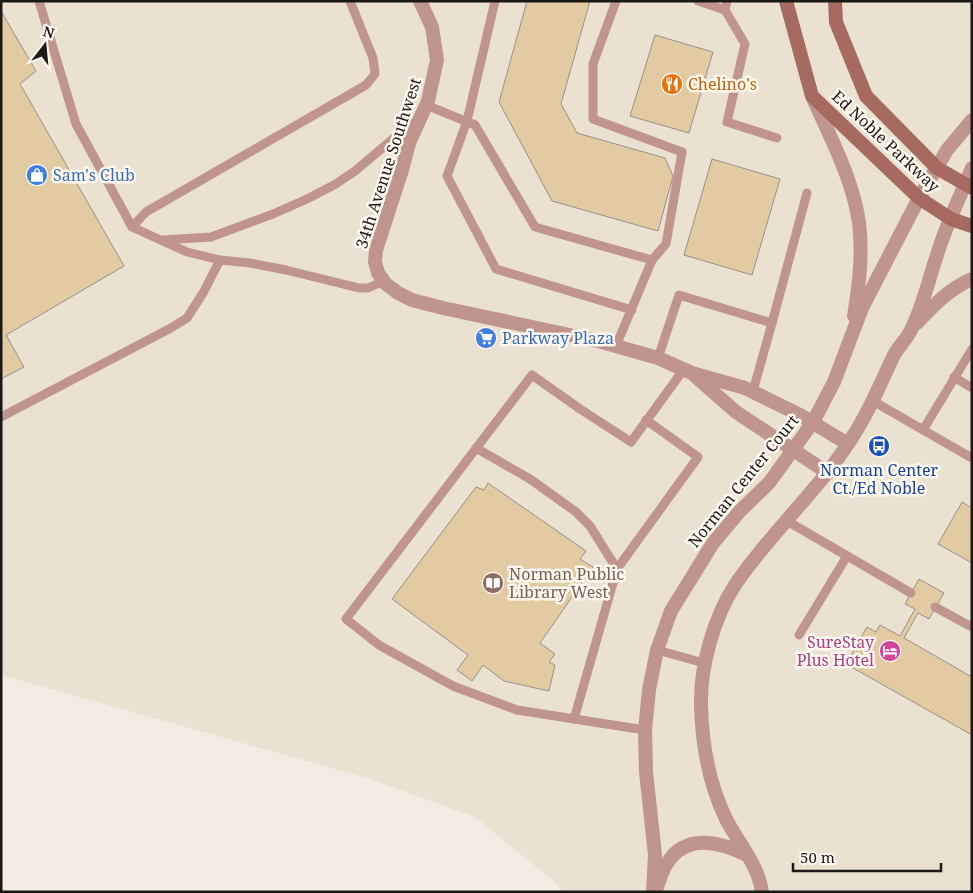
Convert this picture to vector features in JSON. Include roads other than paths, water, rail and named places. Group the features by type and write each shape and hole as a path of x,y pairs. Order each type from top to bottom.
{"main road":[{"name":"Ed Noble Parkway","path":"786,1 812,96 919,198 951,219 972,226"},
{"name":"Ed Noble Parkway","path":"835,1 836,22 866,96 937,168 968,187"}],"street":[{"name":"34th Avenue Southwest","path":"384,281 378,274 375,262 376,250 409,143 426,105 437,60 432,27 420,1"},
{"path":"812,96 841,162 855,202 859,222 858,291 848,345"},
{"name":"Norman Center Court","path":"654,892 655,855 646,772 645,730 649,690 657,650 671,611 713,543 740,511 768,483 813,422 834,382 862,308 919,198 947,150 972,120"},
{"path":"912,329 937,254 951,219 968,187 972,168"},
{"path":"762,892 755,866 726,820 712,782 703,744 700,703 704,663 717,622 734,587 757,555 828,473 848,444 873,401 895,354 912,329 932,306 963,283 972,279"},
{"path":"384,281 398,294 412,300 616,346 658,358 688,371 745,388 813,422 848,444"},
{"path":"688,371 736,412 828,473"},
{"path":"654,892 667,864 678,851 690,844 700,842 716,843 748,856"}],"lane":[{"path":"39,1 76,124 132,227 188,252 220,260 250,262 358,288 368,288 384,281"},
{"path":"132,227 146,212 366,85 375,74 373,58 350,1"},
{"path":"495,1 467,122 447,176 496,269 632,310"},
{"path":"616,1 592,64 593,119 682,152 666,244 652,260 616,346"},
{"path":"698,1 726,6 745,44 728,122 777,138"},
{"path":"426,105 475,125 535,226 652,260"},
{"path":"159,240 211,237 308,199 356,171 400,133 419,120"},
{"path":"753,391 807,193"},
{"path":"1,417 187,318 203,293 220,260"},
{"path":"658,358 679,295 772,324"},
{"path":"923,430 972,349"},
{"path":"645,730 517,710 453,686 379,645 346,619 532,375 631,442 646,420 688,371"},
{"path":"954,378 972,388"},
{"path":"873,401 972,458"},
{"path":"574,719 617,569 698,457 646,420"},
{"path":"476,448 530,478 576,512 590,526 617,569"},
{"path":"787,521 911,593"},
{"path":"799,635 847,556"},
{"path":"935,607 972,627"},
{"path":"657,650 704,663"}],"place":[{"name":"Chelino's","path":"672,84"},
{"name":"Sam's Club","path":"37,175"},
{"name":"Parkway Plaza","path":"486,338"},
{"name":"Norman Center Ct./Ed Noble","path":"879,446"},
{"name":"Norman Public Library West","path":"493,583"},
{"name":"SureStay Plus Hotel","path":"890,651"}]}
